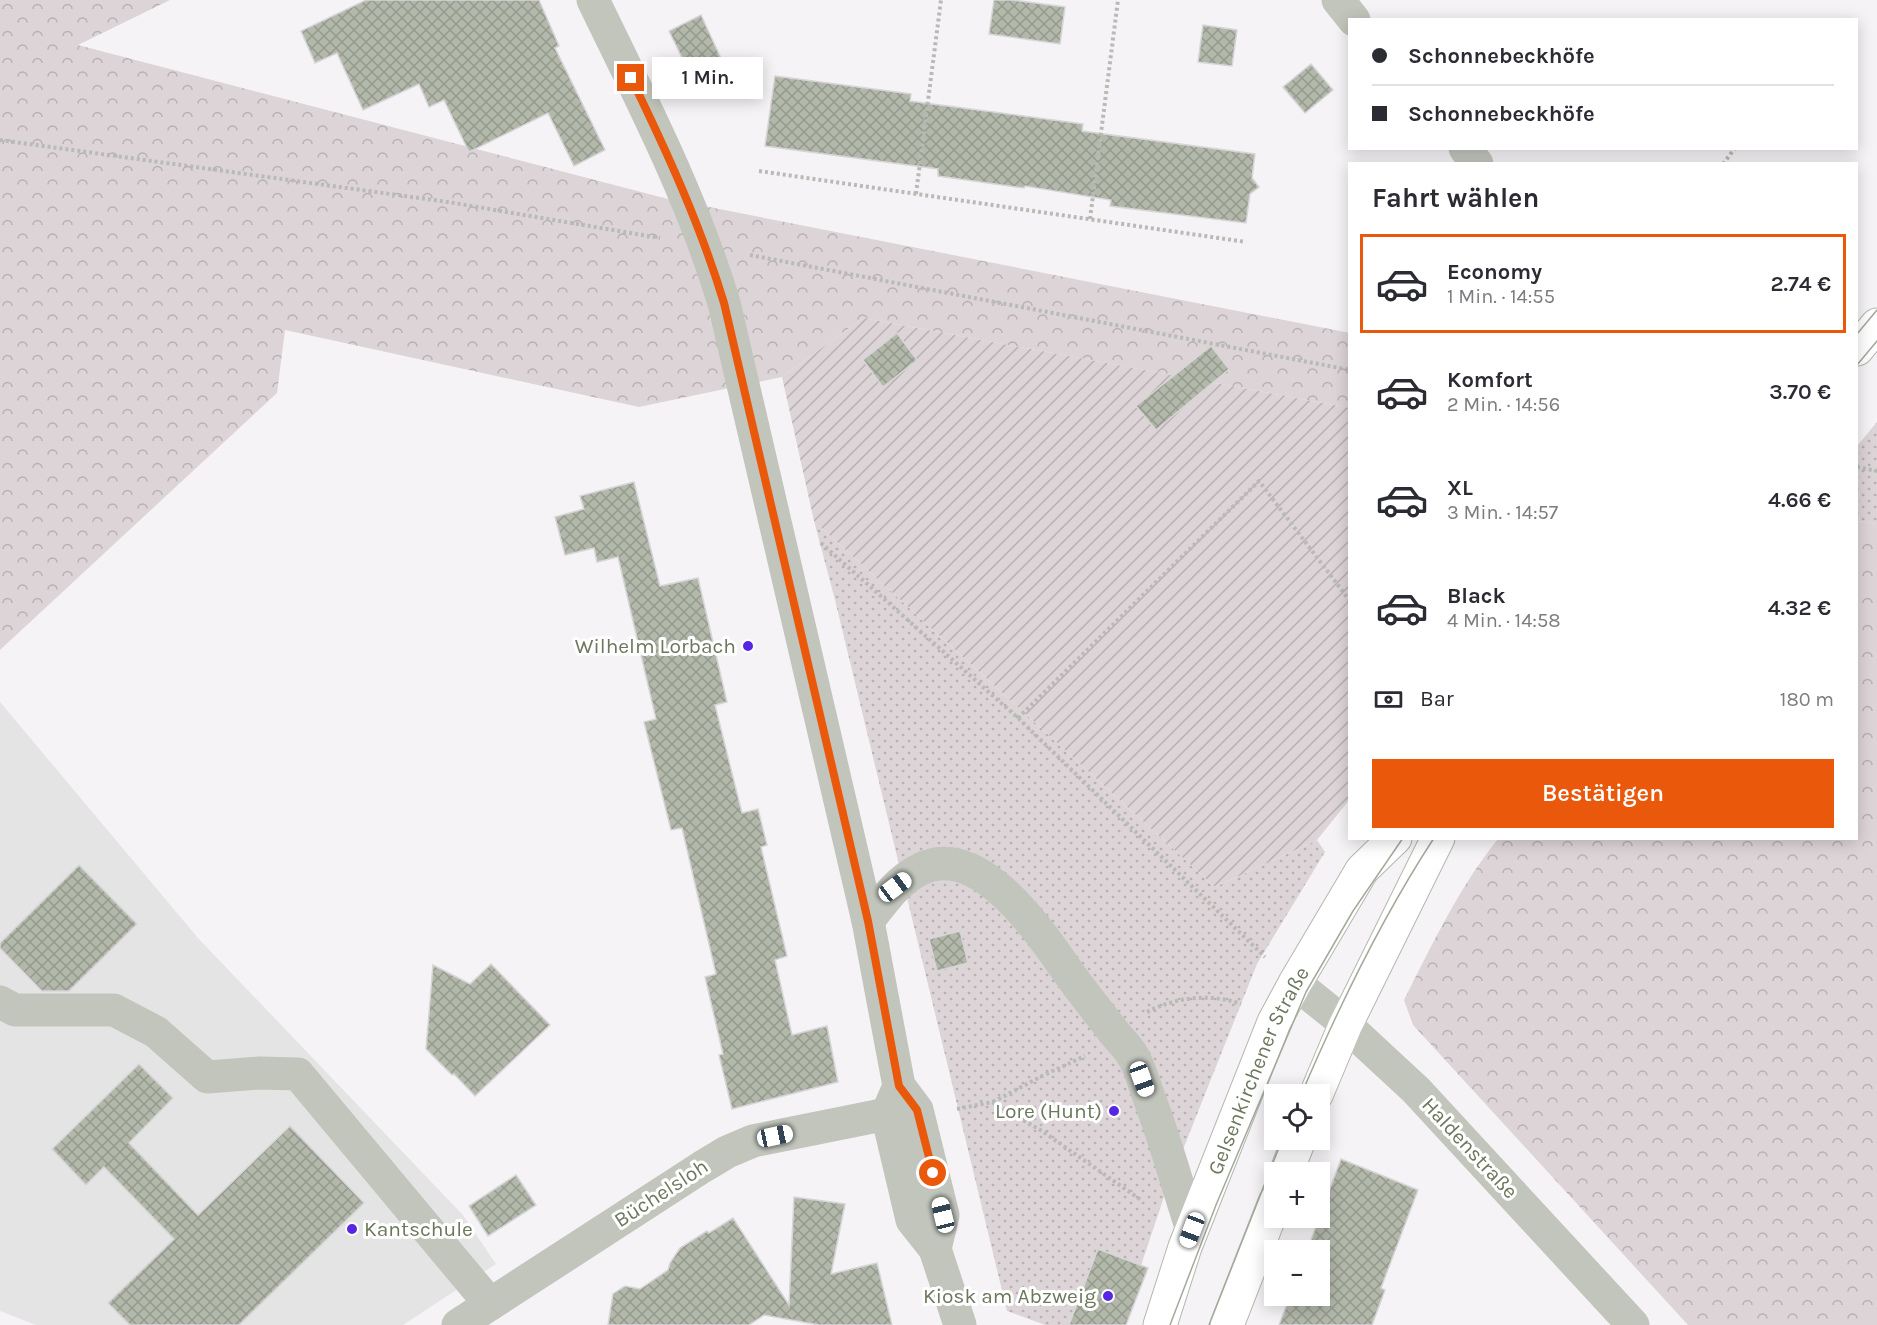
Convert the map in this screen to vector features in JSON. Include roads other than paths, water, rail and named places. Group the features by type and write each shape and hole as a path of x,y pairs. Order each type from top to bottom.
{"main road":[{"path":"1858,349 1877,325"},
{"name":"Gelsenkirchener Straße","path":"1160,1325 1192,1230 1274,1022 1362,870 1393,840"},
{"path":"1321,1084 1345,1026 1437,840"},
{"path":"1227,1325 1265,1228"}],"street":[{"path":"593,0 669,156 706,247 732,336 868,921 893,1100 917,1110 943,1215 935,1248 960,1325"},
{"path":"1338,0 1352,18"},
{"path":"1467,150 1476,162"},
{"path":"868,921 895,887 919,870 932,865 947,864 970,869 990,880 1005,893 1036,928 1134,1058 1166,1143 1192,1230"},
{"name":"Haldenstraße","path":"1295,983 1416,1090 1633,1325"},
{"path":"0,1002 15,1010 114,1010 156,1032 207,1077 260,1073 298,1074 490,1304"},
{"name":"Büchelsloh","path":"458,1325 728,1152 753,1141 893,1100"}],"tram line":[{"path":"1858,333 1877,310"},
{"path":"1858,364 1877,341"},
{"path":"1170,1325 1216,1205 1306,992 1353,911 1402,840"},
{"path":"1306,1084 1362,964 1396,900 1433,840"},
{"path":"1209,1325 1278,1150"}],"place":[{"name":"Wilhelm Lorbach","path":"748,646"},
{"name":"Lore (Hunt)","path":"1114,1111"},
{"name":"Kantschule","path":"352,1229"},
{"name":"Kiosk am Abzweig","path":"1108,1296"}]}
